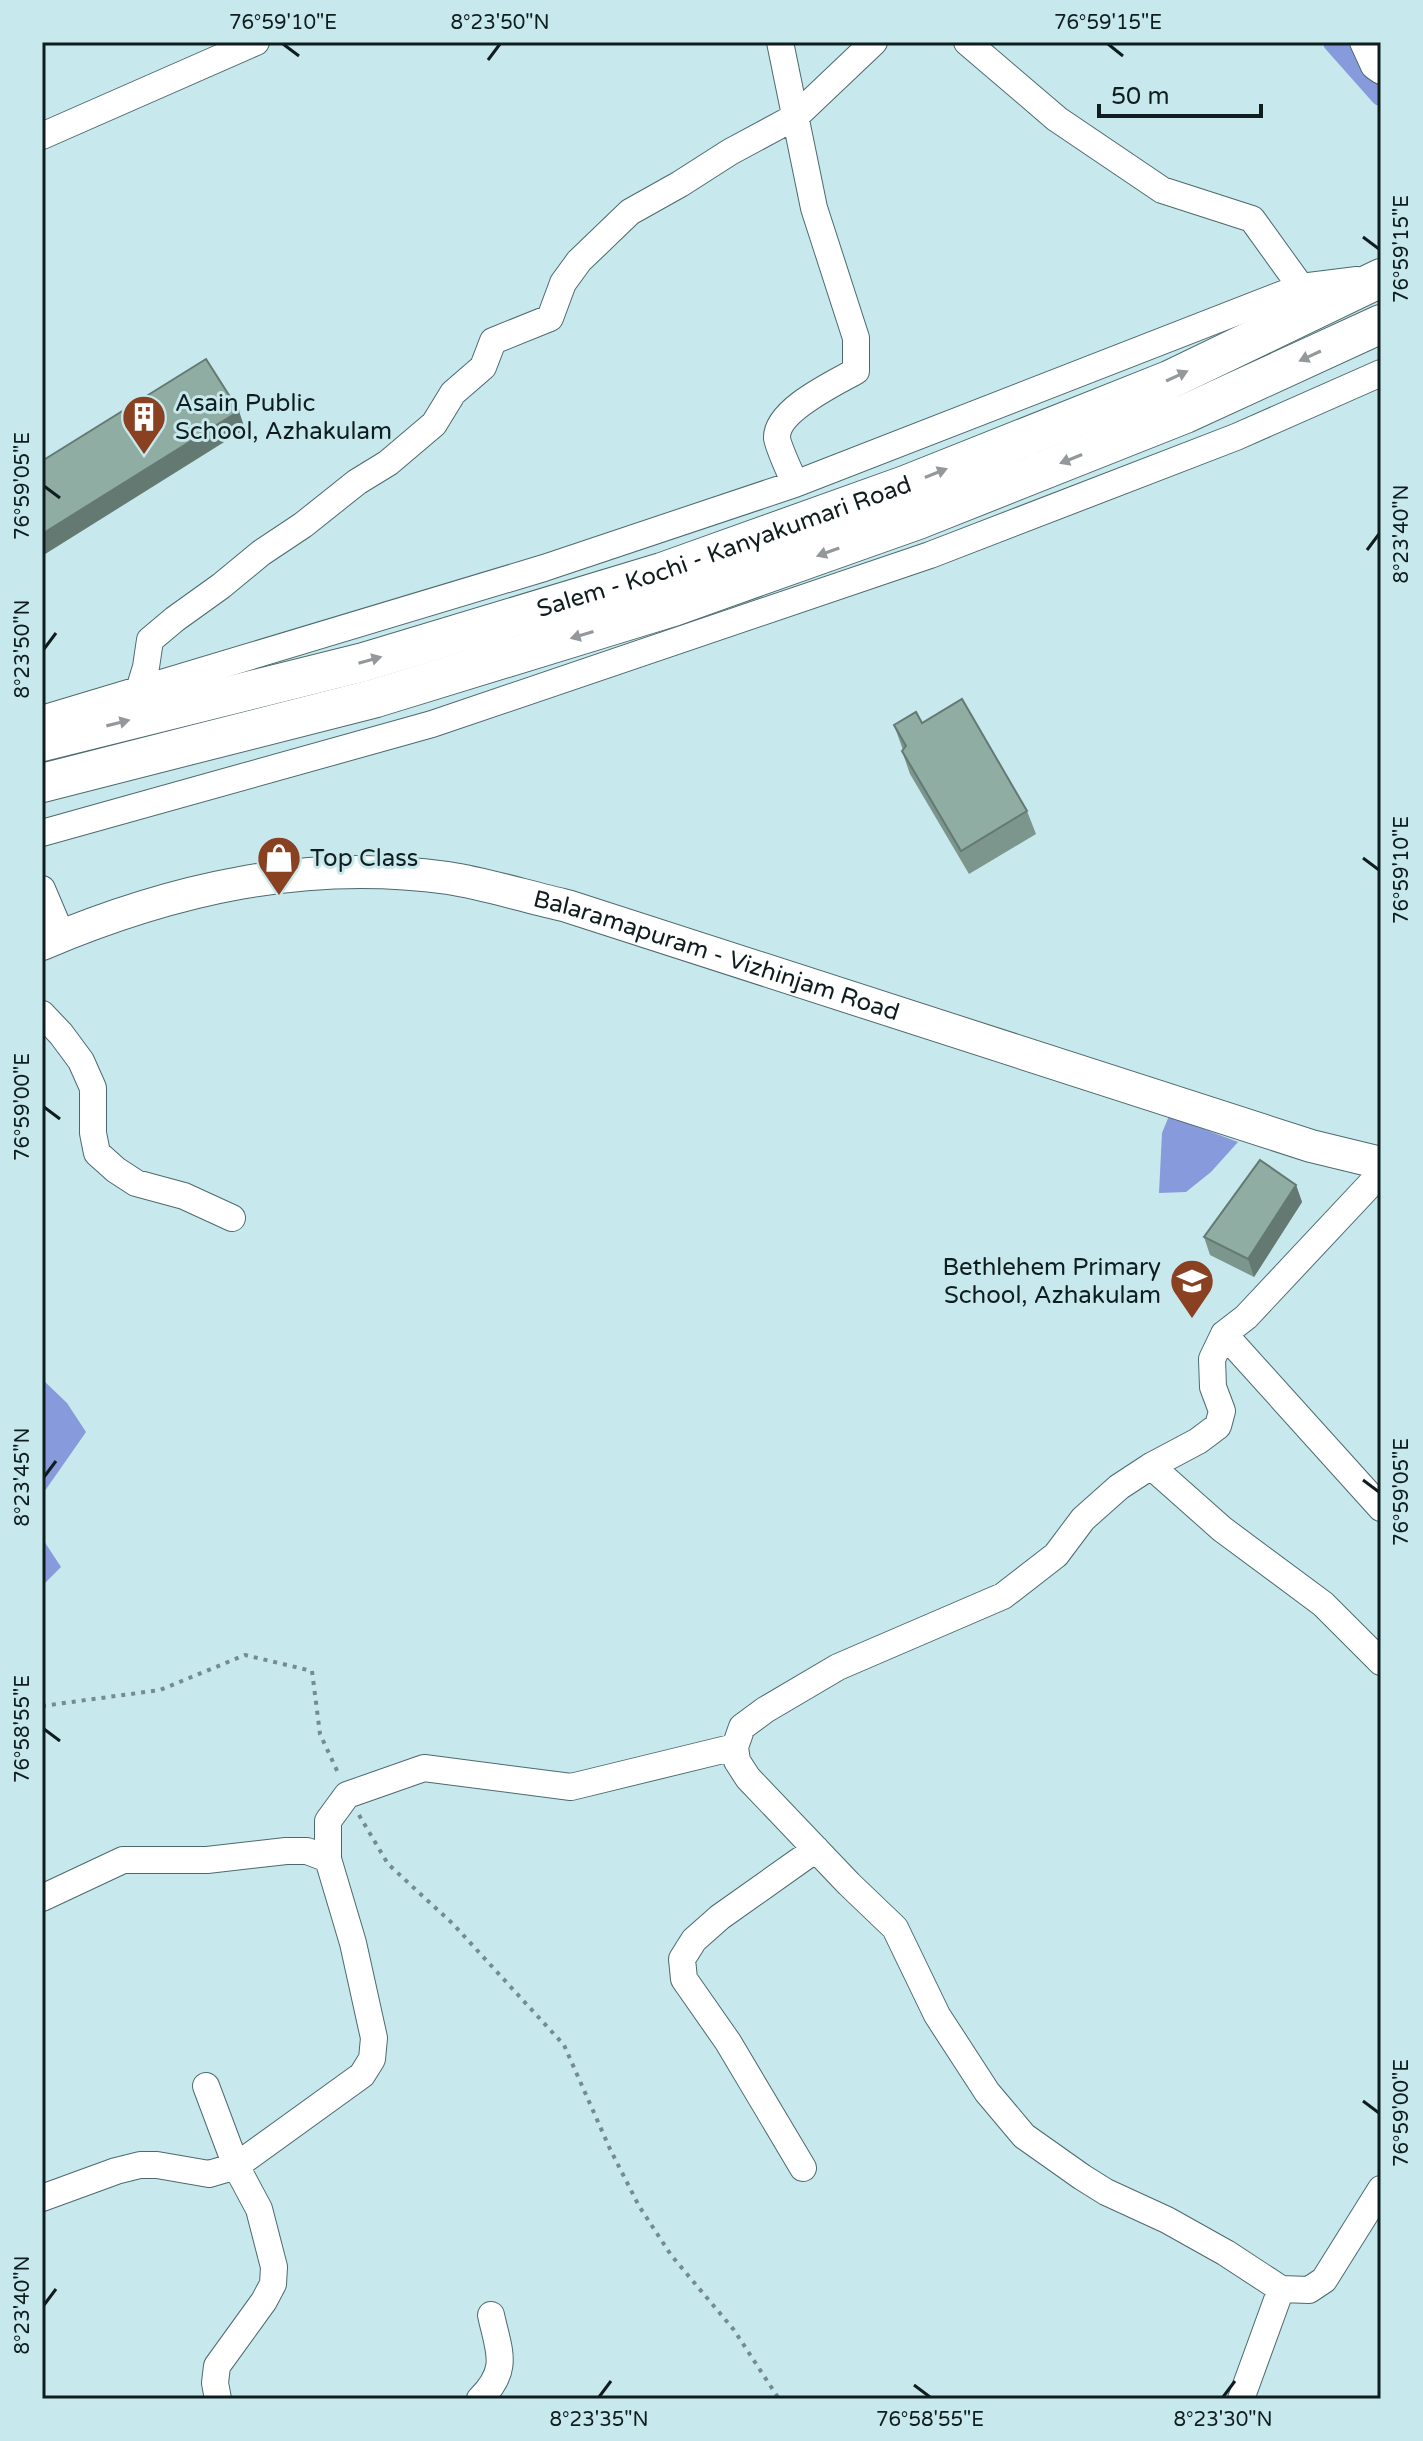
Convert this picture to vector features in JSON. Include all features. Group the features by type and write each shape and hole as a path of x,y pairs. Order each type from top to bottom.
{"highway":[{"name":"Salem - Kochi - Kanyakumari Road","path":"42,742 364,662 662,572 905,485 1169,380 1381,277"},
{"name":"Salem - Kochi - Kanyakumari Road","path":"45,782 376,698 673,607 918,520 1185,414 1381,324"}],"main road":[{"name":"Balaramapuram - Vizhinjam Road","path":"52,940 154,902 239,881 343,871 448,879 567,906 1311,1146 1381,1163"}],"street":[{"path":"42,136 256,42"},
{"path":"780,42 814,208 856,338 857,356 856,371 798,405 783,420 777,437 795,484"},
{"path":"139,690 150,640 261,553 303,525 357,482 388,463 434,424 453,393 483,367 493,341 550,318 563,283 579,261 630,212 795,117 874,42"},
{"path":"967,42 1057,119 1162,190 1252,219 1301,287"},
{"path":"1363,42 1374,66 1381,71"},
{"path":"42,719 544,568 795,484 1301,287 1381,277"},
{"path":"42,833 432,724 915,560 1236,437 1381,373"},
{"path":"42,889 52,940"},
{"path":"42,1014 81,1061 93,1088 93,1133 97,1153 136,1183 184,1196 232,1218"},
{"path":"1381,1173 1246,1317 1224,1334 1212,1359 1213,1387 1222,1411 1218,1426 1119,1487 1083,1519 1056,1555 1003,1596 838,1667 742,1727 735,1747 737,1761 748,1778 895,1928 937,2015 987,2092 1024,2136 1106,2192 1167,2220 1281,2289 1309,2290 1324,2280 1381,2189"},
{"path":"1224,1334 1381,1508"},
{"path":"1151,1466 1222,1529 1323,1604 1381,1662"},
{"path":"42,2198 140,2165 209,2174 236,2166 362,2075 372,2059 374,2038 353,1943 328,1859 328,1821 347,1795 424,1768 571,1787 735,1747"},
{"path":"803,2168 728,2042 684,1979 682,1959 694,1940 720,1917 816,1849"},
{"path":"42,1898 123,1860 207,1860 286,1851 307,1851 328,1859"},
{"path":"206,2086 236,2166 259,2209 274,2267 273,2284 264,2301 217,2366 215,2383 218,2399"},
{"path":"1241,2399 1281,2289"},
{"path":"480,2399 493,2385 501,2362 491,2315"}],"path":[{"path":"42,1706 160,1690 245,1655 312,1671 320,1734 347,1795 388,1864 453,1924 564,2045 604,2138 639,2206 671,2255 734,2330 779,2399"}],"water":[{"path":"1169,1116 1238,1142 1211,1172 1186,1192 1159,1193 1162,1133"},
{"path":"42,1379 67,1403 86,1432 42,1495"},
{"path":"42,1538 61,1567 42,1586"}],"building":[{"name":"Asain Public School, Azhakulam","path":"206,359 239,411 42,534 42,461"},
{"path":"962,699 1027,811 961,851 902,751 906,746 894,725 916,712 922,723"},
{"path":"1260,1160 1296,1185 1248,1259 1204,1237"}],"waterway":[{"path":"1334,42 1381,95"}],"place":[{"name":"Asain Public School, Azhakulam","path":"144,456"},
{"name":"Top Class","path":"279,897"},
{"name":"Bethlehem Primary School, Azhakulam","path":"1192,1320"}]}
